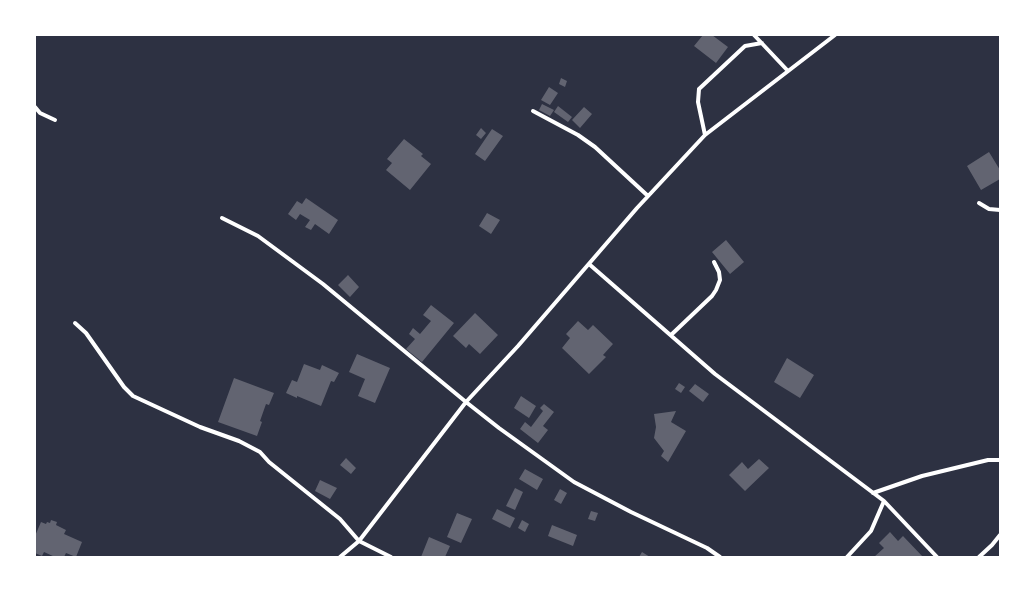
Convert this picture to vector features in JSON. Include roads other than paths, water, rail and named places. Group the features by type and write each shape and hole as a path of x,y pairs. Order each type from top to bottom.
{"street":[{"path":"754,35 788,71"},
{"path":"340,557 359,541 466,402 518,346 648,196 705,135 835,35"},
{"path":"705,135 698,102 699,89 745,46 762,44"},
{"path":"35,108 40,113 55,120"},
{"path":"533,111 578,135 595,147 648,196"},
{"path":"979,203 989,209 1000,210"},
{"path":"222,218 258,236 323,284 466,402 499,428 574,482 631,512 707,548 720,557"},
{"path":"672,335 712,296 716,290 720,280 719,272 714,262"},
{"path":"589,264 715,374 884,501 937,557"},
{"path":"75,323 86,333 124,387 133,396 200,427 239,441 260,452 269,462 340,519 359,541 391,557"},
{"path":"874,493 922,476 988,460 1000,460"},
{"path":"847,557 871,531 884,501"},
{"path":"979,557 1000,535"}]}
